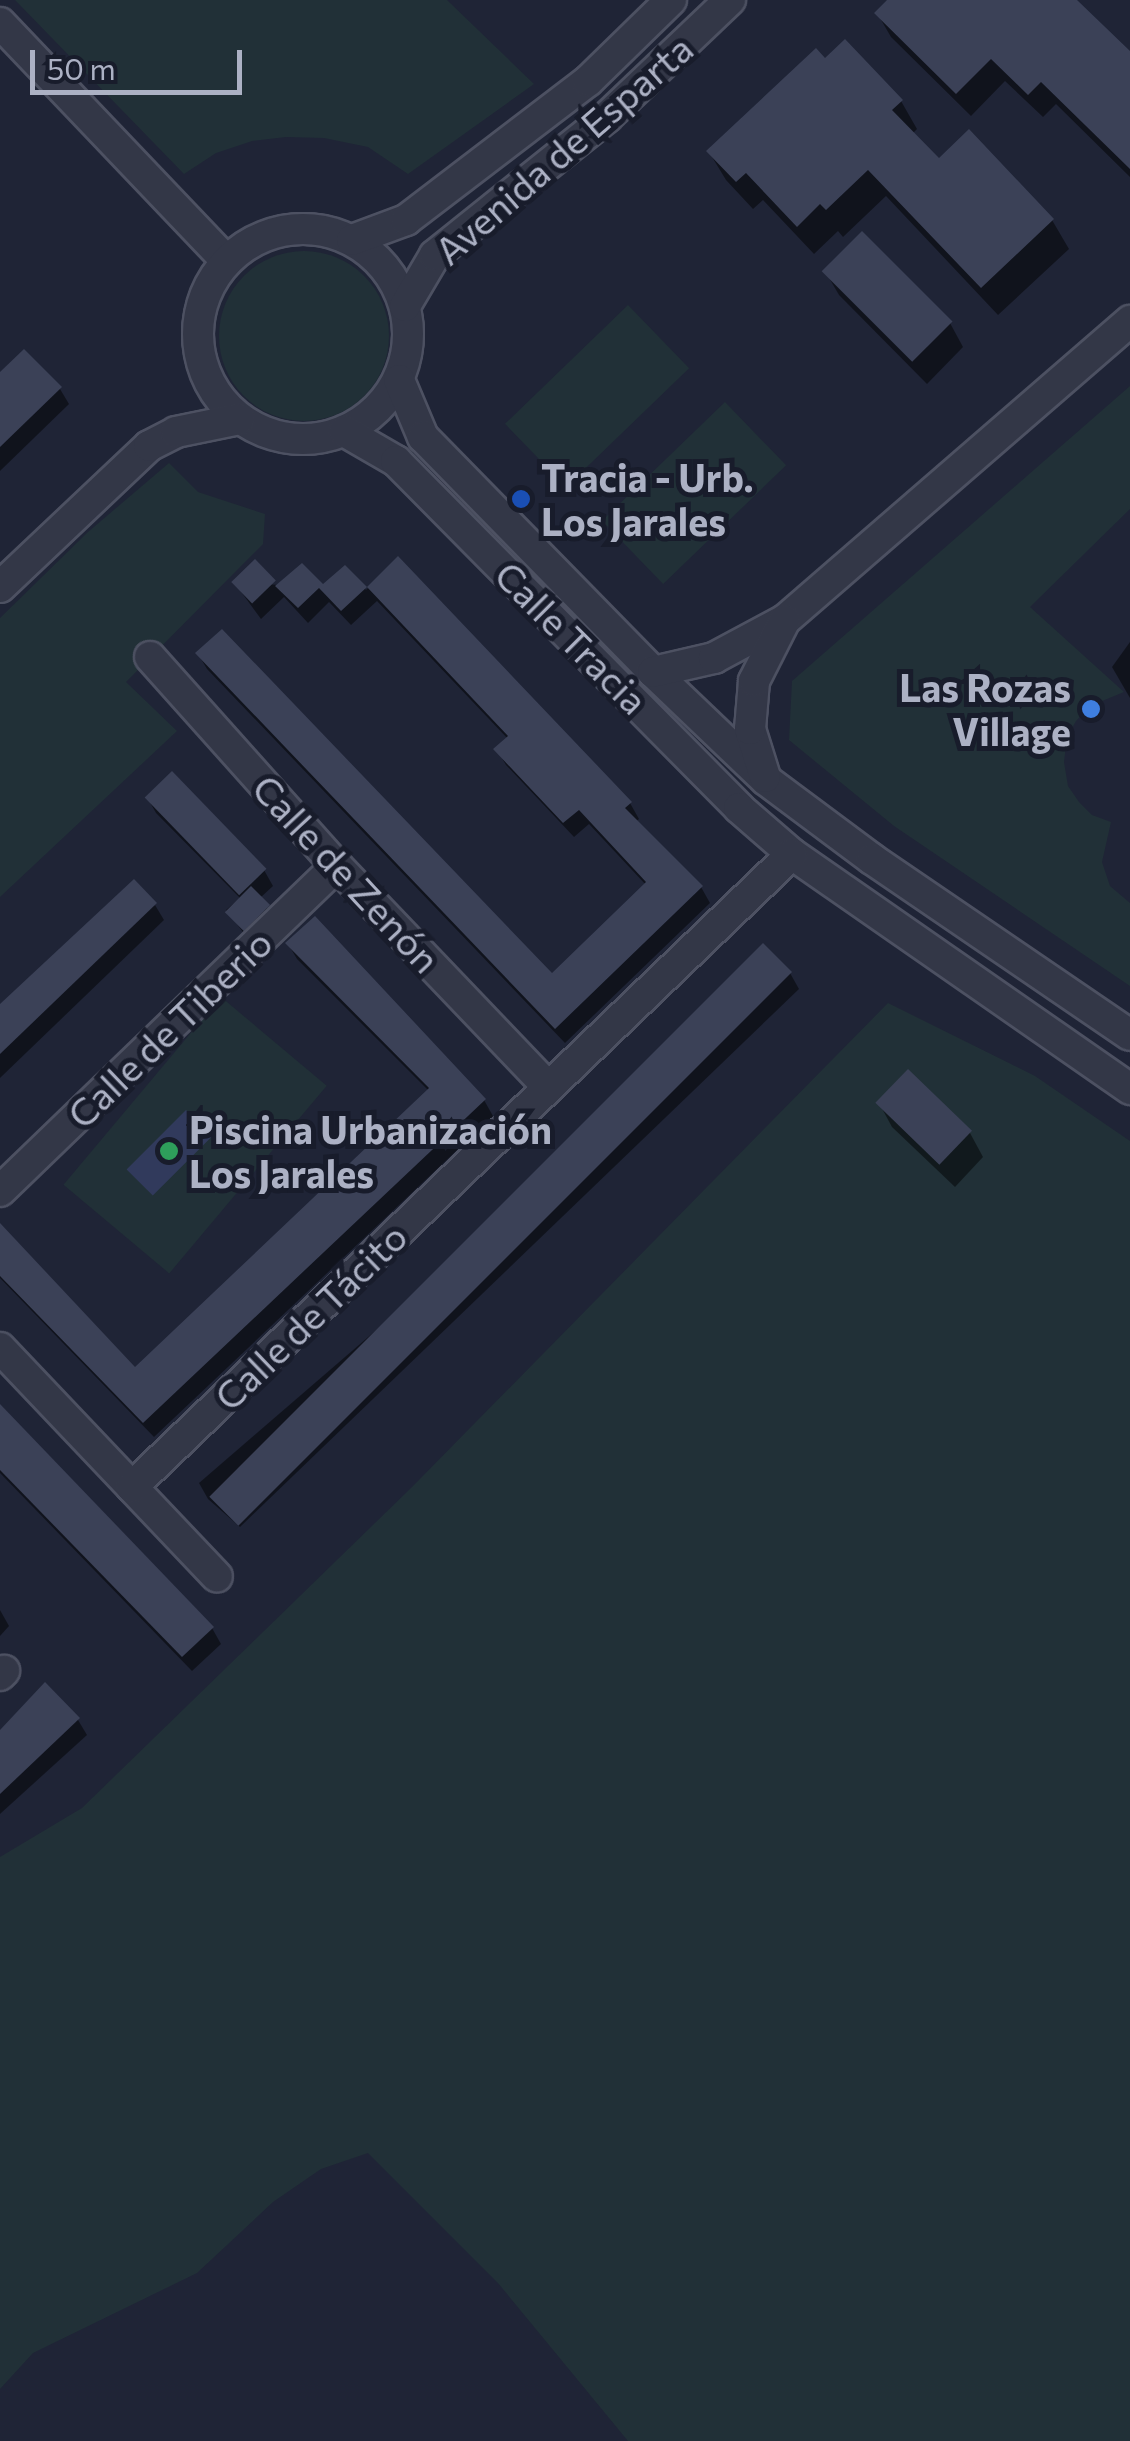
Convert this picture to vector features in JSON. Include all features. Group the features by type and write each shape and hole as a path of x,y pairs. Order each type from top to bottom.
{"street":[{"name":"Avenida de Esparta","path":"352,240 406,220 588,81 672,0"},
{"name":"Avenida de Esparta","path":"405,306 435,256 607,116 730,0"},
{"path":"0,24 227,261"},
{"path":"309,228 352,240 376,257 394,280 405,306 409,344 399,380 376,411 344,432 318,439 291,439 264,432 240,419 219,398 204,372 197,343 199,313 209,285 227,261 254,241 286,230 309,228"},
{"path":"652,672 714,658 785,620 1130,320"},
{"name":"Calle Tracia","path":"399,380 423,437 652,672 766,780 872,860 1130,1035"},
{"path":"0,587 149,446 176,432 240,419"},
{"name":"Calle Tracia","path":"344,432 396,461 740,808 792,854 1130,1089"},
{"path":"766,780 750,730 754,681 785,620"},
{"name":"Calle de Zenón","path":"150,657 337,866 548,1087"},
{"name":"Calle de Tácito","path":"132,1487 792,854"},
{"name":"Calle de Tiberio","path":"0,1191 337,866"},
{"path":"0,1348 217,1577"}],"shaded area":[{"path":"15,0 447,0 534,84 408,174 368,147 324,138 286,137 252,141 216,153 184,174"},
{"path":"304,251 336,258 364,276 382,304 389,336 382,368 364,396 336,414 304,421 272,414 244,396 226,368 219,336 226,304 244,276 272,258"},
{"path":"628,305 689,368 566,487 505,424"},
{"path":"1130,386 1130,509 1030,607 1124,692 1090,706 1076,721 1067,737 1064,762 1068,786 1079,802 1092,815 1111,822 1102,862 1110,886 1130,903 1130,986 894,826 789,740 792,681"},
{"path":"725,402 786,465 663,584 602,521"},
{"path":"169,463 198,492 265,514 263,544 126,682 177,731 0,897 0,618 88,532"},
{"path":"221,997 327,1086 169,1273 64,1185"},
{"path":"888,1003 1035,1076 1130,1141 1130,2441 628,2441 498,2283 368,2153 321,2169 273,2202 197,2273 33,2353 0,2389 0,1857 82,1808 412,1487"}],"water":[{"name":"Piscina Urbanización Los Jarales","path":"186,1110 212,1136 153,1196 127,1169"}],"building":[{"path":"887,0 1077,0 1130,51 1130,169 1041,82 1028,95 991,59 956,94 874,13"},
{"path":"845,39 903,100 892,110 939,158 969,129 1054,219 981,288 868,170 826,210 820,204 797,227 746,173 736,182 706,151 816,48 825,58"},
{"path":"862,231 953,322 912,362 822,271"},
{"path":"24,349 62,387 0,447 0,372"},
{"path":"398,556 632,802 625,808 703,886 555,1029 195,653 222,629 552,973 646,882 579,810 563,823 493,749 508,736 367,587"},
{"path":"255,559 276,581 252,604 231,582"},
{"path":"302,563 323,584 345,565 367,587 341,611 319,588 298,608 275,586"},
{"path":"172,771 266,869 239,895 145,797"},
{"path":"134,879 157,903 0,1054 0,1004"},
{"path":"251,886 270,905 244,931 225,912"},
{"path":"315,916 486,1099 143,1423 0,1276 0,1223 135,1367 429,1088 285,943"},
{"path":"763,943 792,972 238,1526 209,1497"},
{"path":"908,1069 972,1131 939,1165 875,1103"},
{"path":"0,1404 214,1627 182,1657 0,1470"},
{"path":"45,1682 80,1718 0,1794 0,1730"}],"place":[{"name":"Tracia - Urb. Los Jarales","path":"521,499"},
{"name":"Las Rozas Village","path":"1091,709"},
{"name":"Piscina Urbanización Los Jarales","path":"169,1151"}]}
